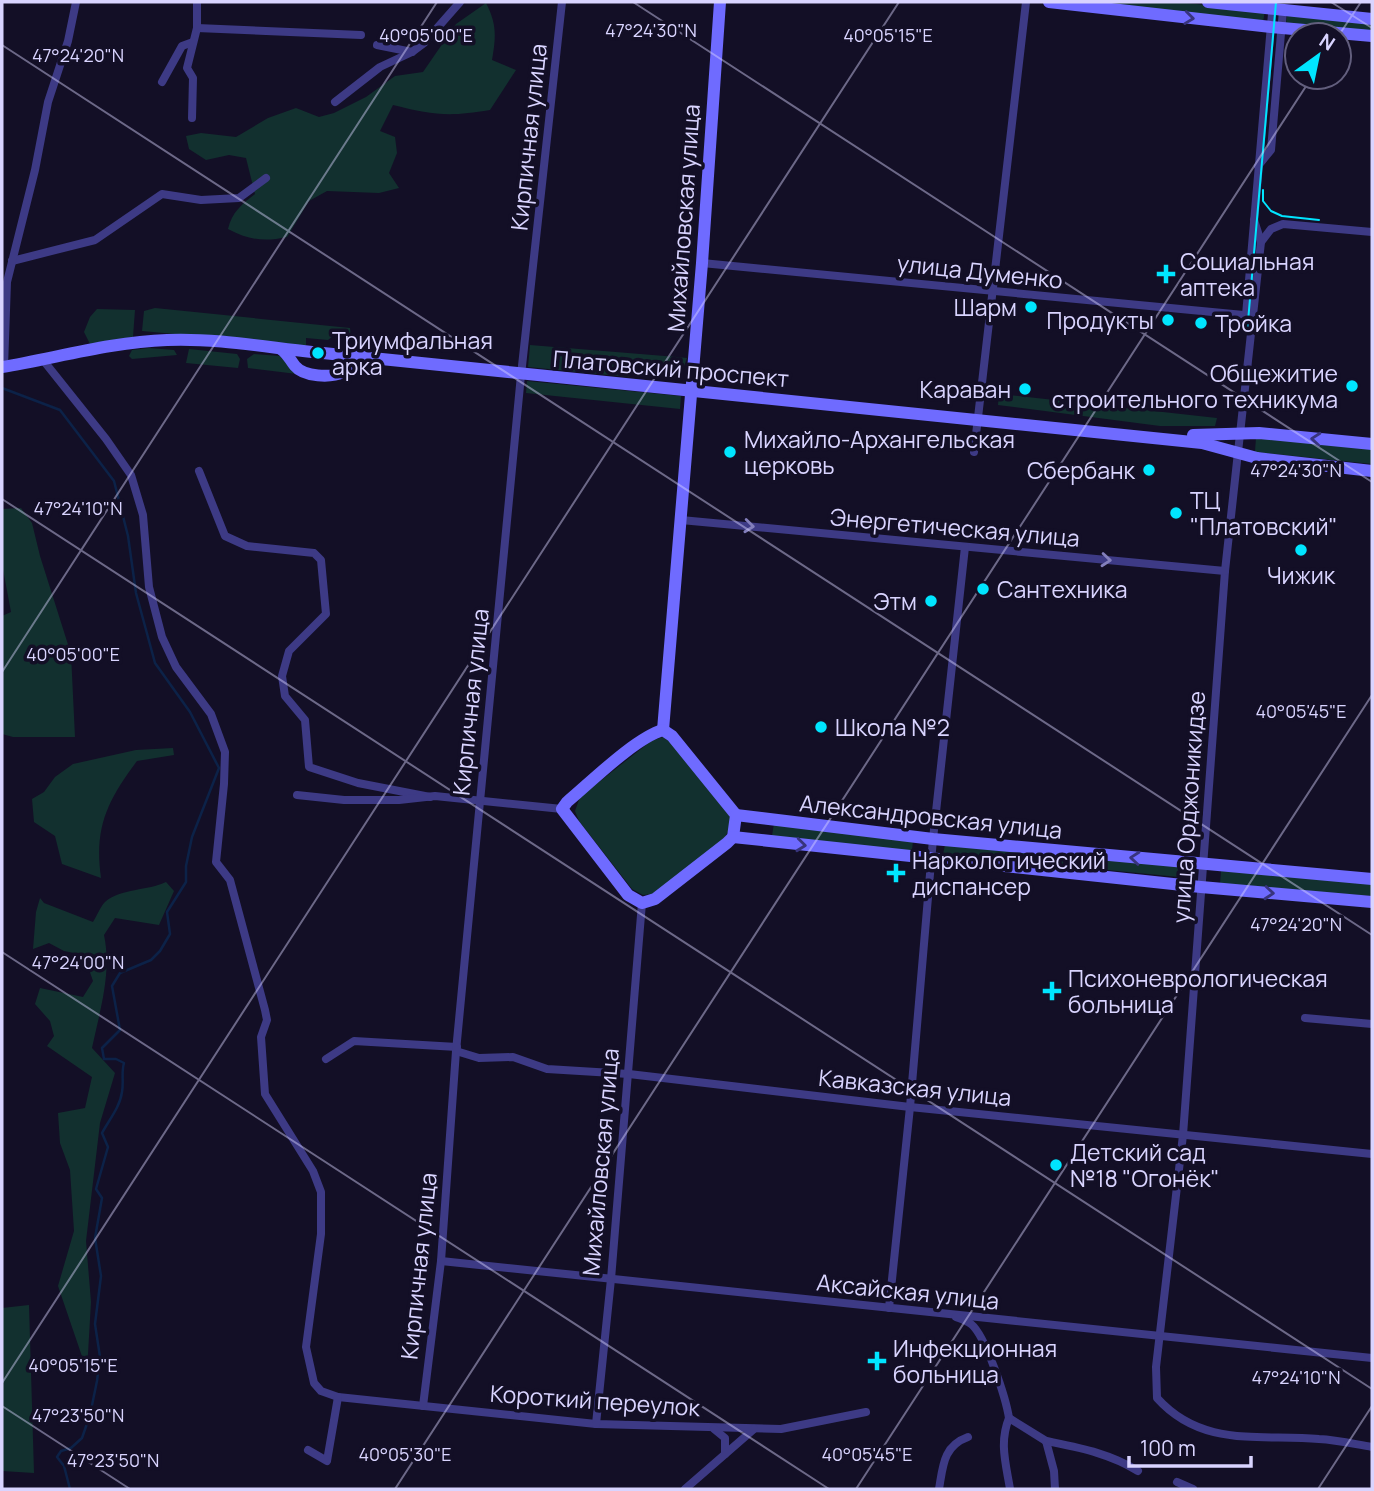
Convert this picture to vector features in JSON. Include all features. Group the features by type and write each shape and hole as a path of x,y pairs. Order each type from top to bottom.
{"street":[{"path":"3,367 4,279 12,261 36,170 48,102 68,41 76,2"},
{"path":"192,117 193,78 187,68 197,28 197,2"},
{"path":"335,103 380,67 412,52 424,43 460,2"},
{"name":"Кирпичная улица","path":"423,1406 441,1261 456,1049 521,375 562,2"},
{"name":"Михайловская улица","path":"663,730 702,263 720,2"},
{"path":"974,452 1026,2"},
{"path":"1049,2 1372,36"},
{"path":"1208,2 1372,19"},
{"name":"улица Орджоникидзе","path":"1276,7 1276,28 1258,166 1239,452 1226,571 1200,887 1183,1135 1160,1337 1157,1398 1180,1418 1202,1430 1225,1436 1317,1439 1372,1447"},
{"path":"197,28 361,35"},
{"path":"162,82 182,46 193,42"},
{"path":"377,45 412,52"},
{"path":"12,261 95,240 162,194 201,200 239,198 266,178"},
{"name":"улица Орджоникидзе","path":"1250,316 1261,242 1254,220"},
{"path":"1261,242 1271,229 1283,224 1372,232"},
{"name":"улица Думенко","path":"702,263 1250,316"},
{"name":"Платовский проспект","path":"3,367 134,343 169,340 977,418 993,422 1202,443 1257,458 1372,471"},
{"path":"281,349 303,373 322,375 342,372 360,357"},
{"name":"Короткий переулок","path":"43,360 131,475 143,515 149,587 162,636 176,667 211,714 225,752 216,862 230,880 265,1010 267,1020 261,1037 265,1094 313,1171 321,1192 321,1234 306,1347 314,1382 321,1391 338,1397 596,1424 781,1429 866,1412"},
{"name":"Платовский проспект","path":"977,418 996,416 1204,436 1259,433 1372,444"},
{"path":"199,471 225,536 247,546 314,553 321,560 326,614 289,651 282,676 285,696 305,720 309,767 358,783 430,797 562,809 628,895 642,903 655,899 733,837 736,815 671,736 663,730 652,733 634,747 562,809"},
{"name":"Энергетическая улица","path":"681,520 1226,571"},
{"path":"889,1308 910,1107 931,859 965,547"},
{"path":"297,795 344,800 430,797"},
{"name":"Александровская улица","path":"736,815 933,839 1372,879"},
{"name":"Александровская улица","path":"733,837 1200,887 1372,902"},
{"name":"Михайловская улица","path":"596,1424 611,1279 642,903"},
{"path":"1305,1018 1372,1021"},
{"name":"Кавказская улица","path":"326,1059 354,1041 456,1049 479,1058 513,1057 547,1069 629,1074 910,1107 1372,1154"},
{"name":"Аксайская улица","path":"441,1261 1372,1358"},
{"path":"950,1314 971,1325 981,1336 1006,1398 1009,1418 1002,1451 1010,1489"},
{"path":"307,1450 327,1461 338,1397"},
{"path":"1009,1418 1046,1441 1101,1452 1138,1471"},
{"path":"711,1427 725,1438 726,1454"},
{"path":"685,1489 754,1429"},
{"path":"939,1489 945,1457 956,1441 968,1437"},
{"path":"1046,1441 1054,1471 1055,1489"},
{"path":"1177,1482 1193,1489"}],"green space":[{"path":"1084,2 1177,2 1265,11 1263,22"},
{"path":"486,3 495,31 492,60 516,70 490,110 441,114 393,105 380,131 395,137 397,153 389,173 399,188 379,193 327,191 309,201 287,237 257,239 228,229 238,209 255,194 246,158 229,155 206,160 189,149 186,136 201,133 236,137 268,118 296,108 319,117 334,113 366,97 395,76 423,72 456,24"},
{"path":"1287,14 1372,22 1372,32 1353,30 1353,21 1286,21"},
{"path":"155,308 350,328 351,338 306,338 306,346 142,331 144,311"},
{"path":"97,309 135,310 133,337 90,344 84,332 90,317"},
{"path":"530,345 687,358 675,380 677,366 632,362 629,377 528,367"},
{"path":"189,349 237,354 240,359 238,368 186,363"},
{"path":"132,350 174,350 177,355 132,359 129,356"},
{"path":"254,354 280,356 297,374 248,368 247,359"},
{"path":"527,381 681,396 680,409 526,393"},
{"path":"999,394 1217,418 1215,426 1160,426 998,405"},
{"path":"1256,437 1372,449 1372,464 1255,452"},
{"path":"21,508 32,523 71,654 75,737 13,737 2,734 2,616 11,612 2,564 2,509"},
{"path":"663,737 672,743 731,818 730,828 724,839 654,894 643,895 632,889 579,821 575,811 580,797 651,741"},
{"path":"173,748 174,755 137,761 118,789 101,830 101,878 62,864 55,836 34,822 32,799 44,792 55,777 73,764 136,750"},
{"path":"774,823 913,840 912,851 772,836"},
{"path":"945,845 1190,867 1189,878 943,854"},
{"path":"1221,871 1372,883 1372,896 1220,884"},
{"path":"166,882 174,891 159,925 115,918 104,935 106,977 92,1048 115,1073 100,1123 86,1241 91,1302 87,1371 58,1286 74,1231 70,1170 60,1143 58,1113 85,1108 92,1077 47,1046 54,1036 50,1021 35,1004 40,988 83,997 93,981 84,955 64,951 49,943 33,949 36,912 40,898 44,903 93,922 103,904 111,897"},
{"path":"29,1305 34,1473 2,1471 2,1308"}],"waterway":[{"path":"2,388 60,410 114,481 128,536 136,593 155,663 190,712 219,768 192,837 186,866 186,882 167,912 170,934 151,960 120,973 112,986 120,1030 102,1048 104,1059 116,1059 124,1063 123,1088 117,1108 102,1133 108,1147 96,1189 102,1198 95,1238 101,1276 95,1324 100,1357 97,1381 82,1438 71,1448 61,1451 57,1457 64,1466 70,1489"}],"tram line":[{"path":"1247,333 1276,2"},
{"path":"1263,190 1263,201 1271,211 1282,216 1319,220"}],"place":[{"name":"Социальная аптека","path":"1166,274"},
{"name":"Шарм","path":"1031,307"},
{"name":"Продукты","path":"1168,320"},
{"name":"Тройка","path":"1201,323"},
{"name":"Триумфальная арка","path":"318,353"},
{"name":"Общежитие строительного техникума","path":"1352,386"},
{"name":"Караван","path":"1025,389"},
{"name":"Михайло-Архангельская церковь","path":"730,452"},
{"name":"Сбербанк","path":"1149,470"},
{"name":"ТЦ \"Платовский\"","path":"1176,513"},
{"name":"Чижик","path":"1301,550"},
{"name":"Сантехника","path":"983,589"},
{"name":"Этм","path":"931,601"},
{"name":"Школа №2","path":"821,727"},
{"name":"Наркологический диспансер","path":"896,873"},
{"name":"Психоневрологическая больница","path":"1052,991"},
{"name":"Детский сад №18 \"Огонёк\"","path":"1056,1165"},
{"name":"Инфекционная больница","path":"877,1361"}]}
